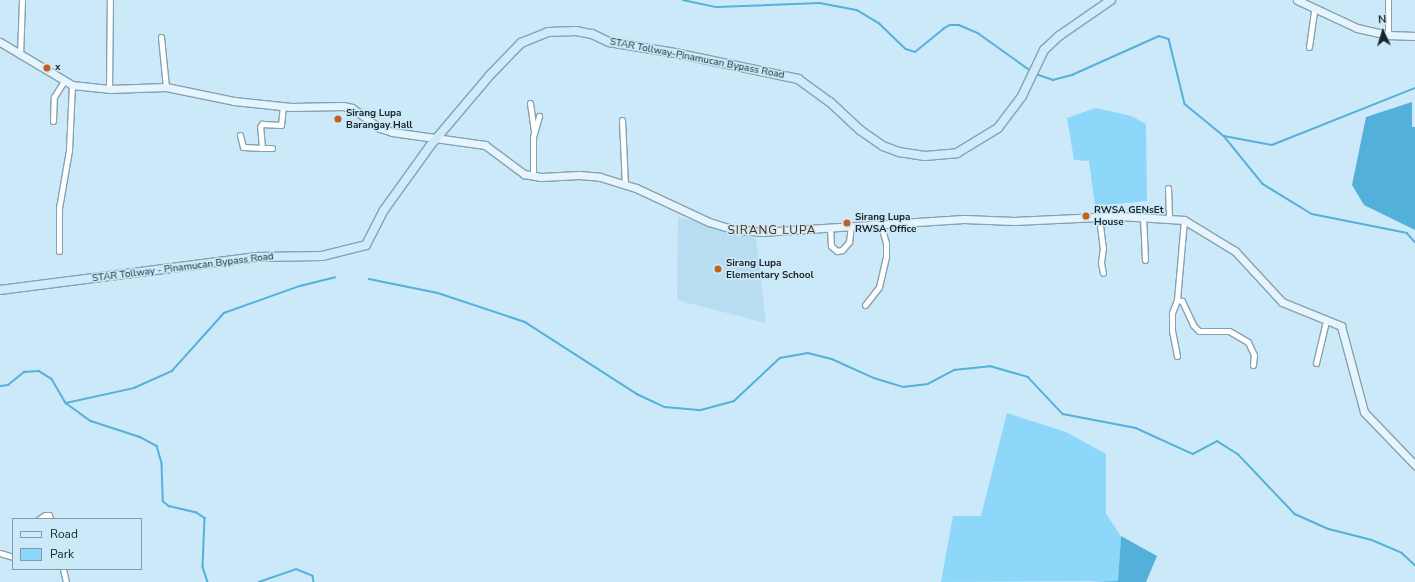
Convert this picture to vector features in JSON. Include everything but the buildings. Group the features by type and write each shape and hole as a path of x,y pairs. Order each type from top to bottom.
{"main road":[{"name":"STAR Tollway-Pinamucan Bypass Road","path":"366,245 384,210 436,138 508,55 521,43 534,36 562,31 576,31 592,34 609,42 675,53 798,79 830,102 860,130 883,146 899,152 925,156 957,153 979,141 998,128 1022,96 1044,50 1059,36 1111,0"},
{"name":"STAR Tollway - Pinamucan Bypass Road","path":"0,290 259,257 322,256 366,245"}],"street":[{"path":"20,55 22,0"},
{"path":"109,89 110,0"},
{"path":"1297,0 1314,10 1357,28 1388,35 1415,36"},
{"path":"1388,0 1388,35"},
{"path":"1309,47 1314,10"},
{"path":"161,37 166,86"},
{"path":"0,42 72,85 109,89 166,86 180,88 218,99 283,106 343,106 357,111 380,128 485,145 518,171 533,176 589,176 625,185 709,222 732,228 761,232 964,219 1014,221 1143,216 1184,220 1235,251 1282,302 1341,326 1364,412 1415,464"},
{"path":"53,121 54,98 64,81"},
{"path":"59,251 59,208 69,150 72,85"},
{"path":"530,103 534,131 533,176"},
{"path":"262,148 261,125 281,125 283,106"},
{"path":"534,131 539,116"},
{"path":"622,120 625,185"},
{"path":"240,135 243,147 272,148"},
{"path":"1168,188 1169,218"},
{"path":"1143,216 1145,260"},
{"path":"1099,217 1104,248 1101,258 1103,273"},
{"path":"1177,356 1171,321 1177,300 1184,220"},
{"path":"865,305 879,287 886,256 886,243 881,225"},
{"path":"830,228 832,246 837,251 842,250 849,242 852,226"},
{"path":"1177,300 1182,302 1193,325 1199,331 1229,331 1248,342 1254,355 1254,364"},
{"path":"1316,363 1326,321"},
{"path":"40,518 45,515 49,515 50,518"},
{"path":"0,553 12,557"},
{"path":"63,570 66,582"}],"shaded area":[{"path":"1412,102 1412,127 1415,127 1415,230 1364,205 1352,185 1366,117"},
{"name":"Sirang Lupa Elementary School","path":"678,217 756,238 766,323 677,300"},
{"path":"1121,536 1157,556 1146,582 1091,582 1118,581"}],"green space":[{"path":"1096,108 1131,116 1146,124 1147,201 1095,206 1089,161 1074,160 1067,118"},
{"path":"1007,413 1066,432 1106,454 1106,514 1121,536 1118,581 941,582 953,516 981,516"}],"waterway":[{"path":"683,0 717,7 820,3 857,10 879,23 906,49 915,52 943,29 950,25 959,25 978,33 1031,71"},
{"path":"1036,74 1053,80 1072,75 1159,36 1169,39 1185,104 1224,136 1272,145 1415,88"},
{"path":"1224,136 1263,184 1312,214 1407,233 1415,242"},
{"path":"66,403 134,388 172,371 224,313 300,286 335,277"},
{"path":"369,279 438,293 525,322 637,394 665,407 701,410 734,401 780,358 808,353 832,359 874,378 903,387 928,384 954,370 990,366 1028,377 1063,414 1136,428 1193,454 1217,441 1238,454 1295,514 1329,529 1372,540 1402,553 1415,565"},
{"path":"0,386 8,385 24,372 39,371 52,379 66,403 91,421 140,437 157,446 162,464 163,501 169,506 196,512 205,518 203,567 208,582"},
{"path":"259,582 296,569 313,576 314,582"}],"place":[{"name":"x","path":"47,68"},
{"name":"Sirang Lupa Barangay Hall","path":"338,119"},
{"name":"RWSA GENsEt House","path":"1086,216"},
{"name":"Sirang Lupa RWSA Office","path":"847,223"},
{"name":"Sirang Lupa Elementary School","path":"718,269"}],"district":[{"name":"SIRANG LUPA","path":"772,231"}]}
